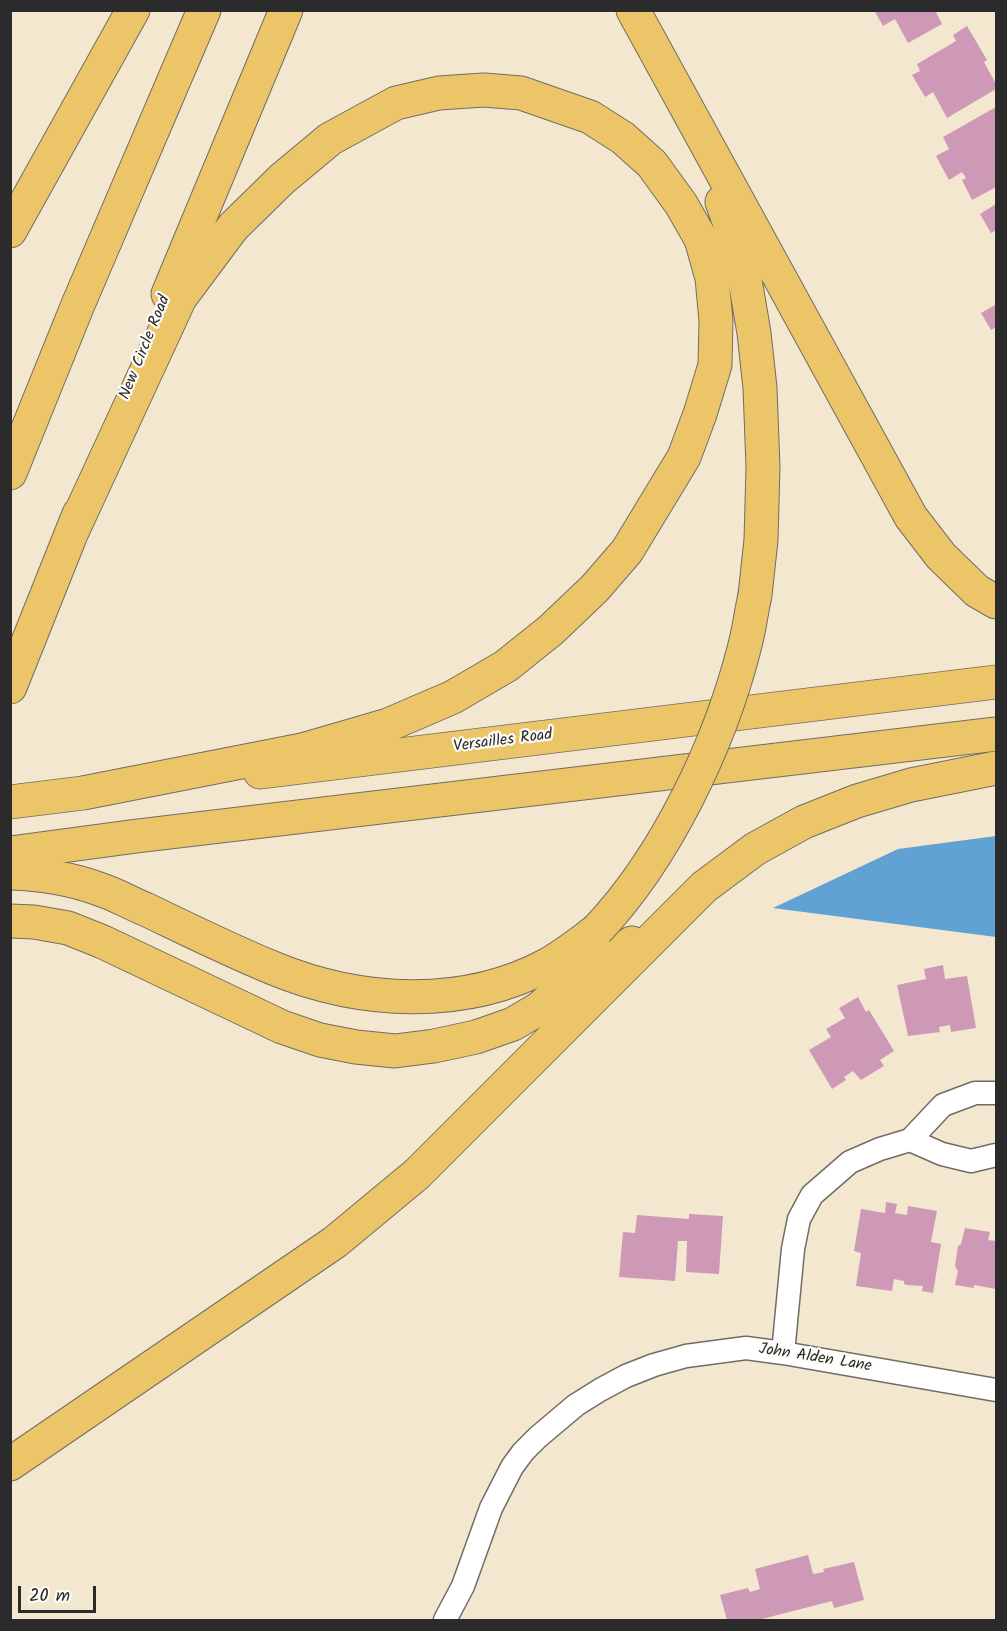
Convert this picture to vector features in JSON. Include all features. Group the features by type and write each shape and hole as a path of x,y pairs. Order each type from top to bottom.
{"main road":[{"path":"10,231 133,10"},
{"path":"10,473 77,308 204,10"},
{"name":"New Circle Road","path":"10,687 159,316 286,10"},
{"path":"633,10 911,517 941,556 977,591 996,602"},
{"path":"71,534 180,298 233,227 282,179 330,139 396,104 439,93 484,90 521,93 590,117 623,138 652,164 681,204 700,239 711,278 716,321 715,364 684,457 627,551 595,588 551,630 506,666 453,697 388,725 302,750 83,793"},
{"path":"10,873 59,878 100,889 273,968 347,991 383,996 421,997 484,989 548,964 576,947 597,930 625,898 662,843 687,798 712,745 732,690 755,595 761,540 763,467 760,388 754,333 745,280 730,227 691,115"},
{"name":"Versailles Road","path":"10,802 996,682"},
{"path":"10,853 996,734"},
{"path":"10,1464 335,1242 417,1174 704,887 755,849 804,822 857,801 911,785 996,768"},
{"path":"10,921 34,922 68,928 103,942 282,1027 320,1040 395,1051 476,1038 513,1024 540,1008 582,970 665,924"}],"street":[{"path":"783,1353 793,1249 799,1219 812,1195 850,1162 880,1149 910,1140 943,1105 975,1093 996,1093"},
{"path":"910,1140 942,1154 971,1161 996,1155"},
{"name":"John Alden Lane","path":"445,1620 463,1586 490,1508 512,1467 523,1452 576,1405 626,1376 686,1356 746,1348 996,1390"}],"water":[{"path":"996,836 996,937 773,908 898,849"}],"building":[{"path":"874,10 935,10 942,24 908,43 895,19 883,26"},
{"path":"967,26 987,60 984,62 996,84 996,89 947,118 933,92 925,97 912,75 920,71 917,64 956,41 953,35"},
{"path":"996,107 996,187 972,200 962,180 966,178 962,172 949,180 936,156 949,149 943,137"},
{"path":"996,204 996,230 991,233 980,214"},
{"path":"995,305 996,327 991,330 981,313"},
{"path":"943,965 945,979 967,976 976,1028 951,1032 950,1025 939,1027 940,1032 908,1036 897,985 926,979 924,969"},
{"path":"858,997 866,1012 869,1010 894,1051 880,1060 884,1066 861,1080 853,1071 844,1077 846,1080 832,1089 809,1050 831,1037 826,1029 845,1018 839,1008"},
{"path":"886,1202 897,1204 895,1213 907,1215 908,1206 937,1211 931,1242 941,1244 933,1293 922,1291 923,1286 907,1285 904,1281 894,1279 892,1291 856,1286 861,1253 854,1251 861,1209 885,1213"},
{"path":"689,1214 723,1216 719,1274 686,1272 687,1241 678,1241 675,1281 619,1277 623,1232 635,1233 637,1215 689,1219"},
{"path":"965,1228 990,1232 988,1240 996,1241 996,1289 974,1285 974,1288 955,1285 958,1271 955,1266 958,1246 961,1244"},
{"path":"808,1555 813,1574 824,1572 823,1569 854,1562 864,1600 834,1608 832,1601 758,1620 727,1620 720,1595 748,1588 750,1592 760,1589 755,1569"}]}
